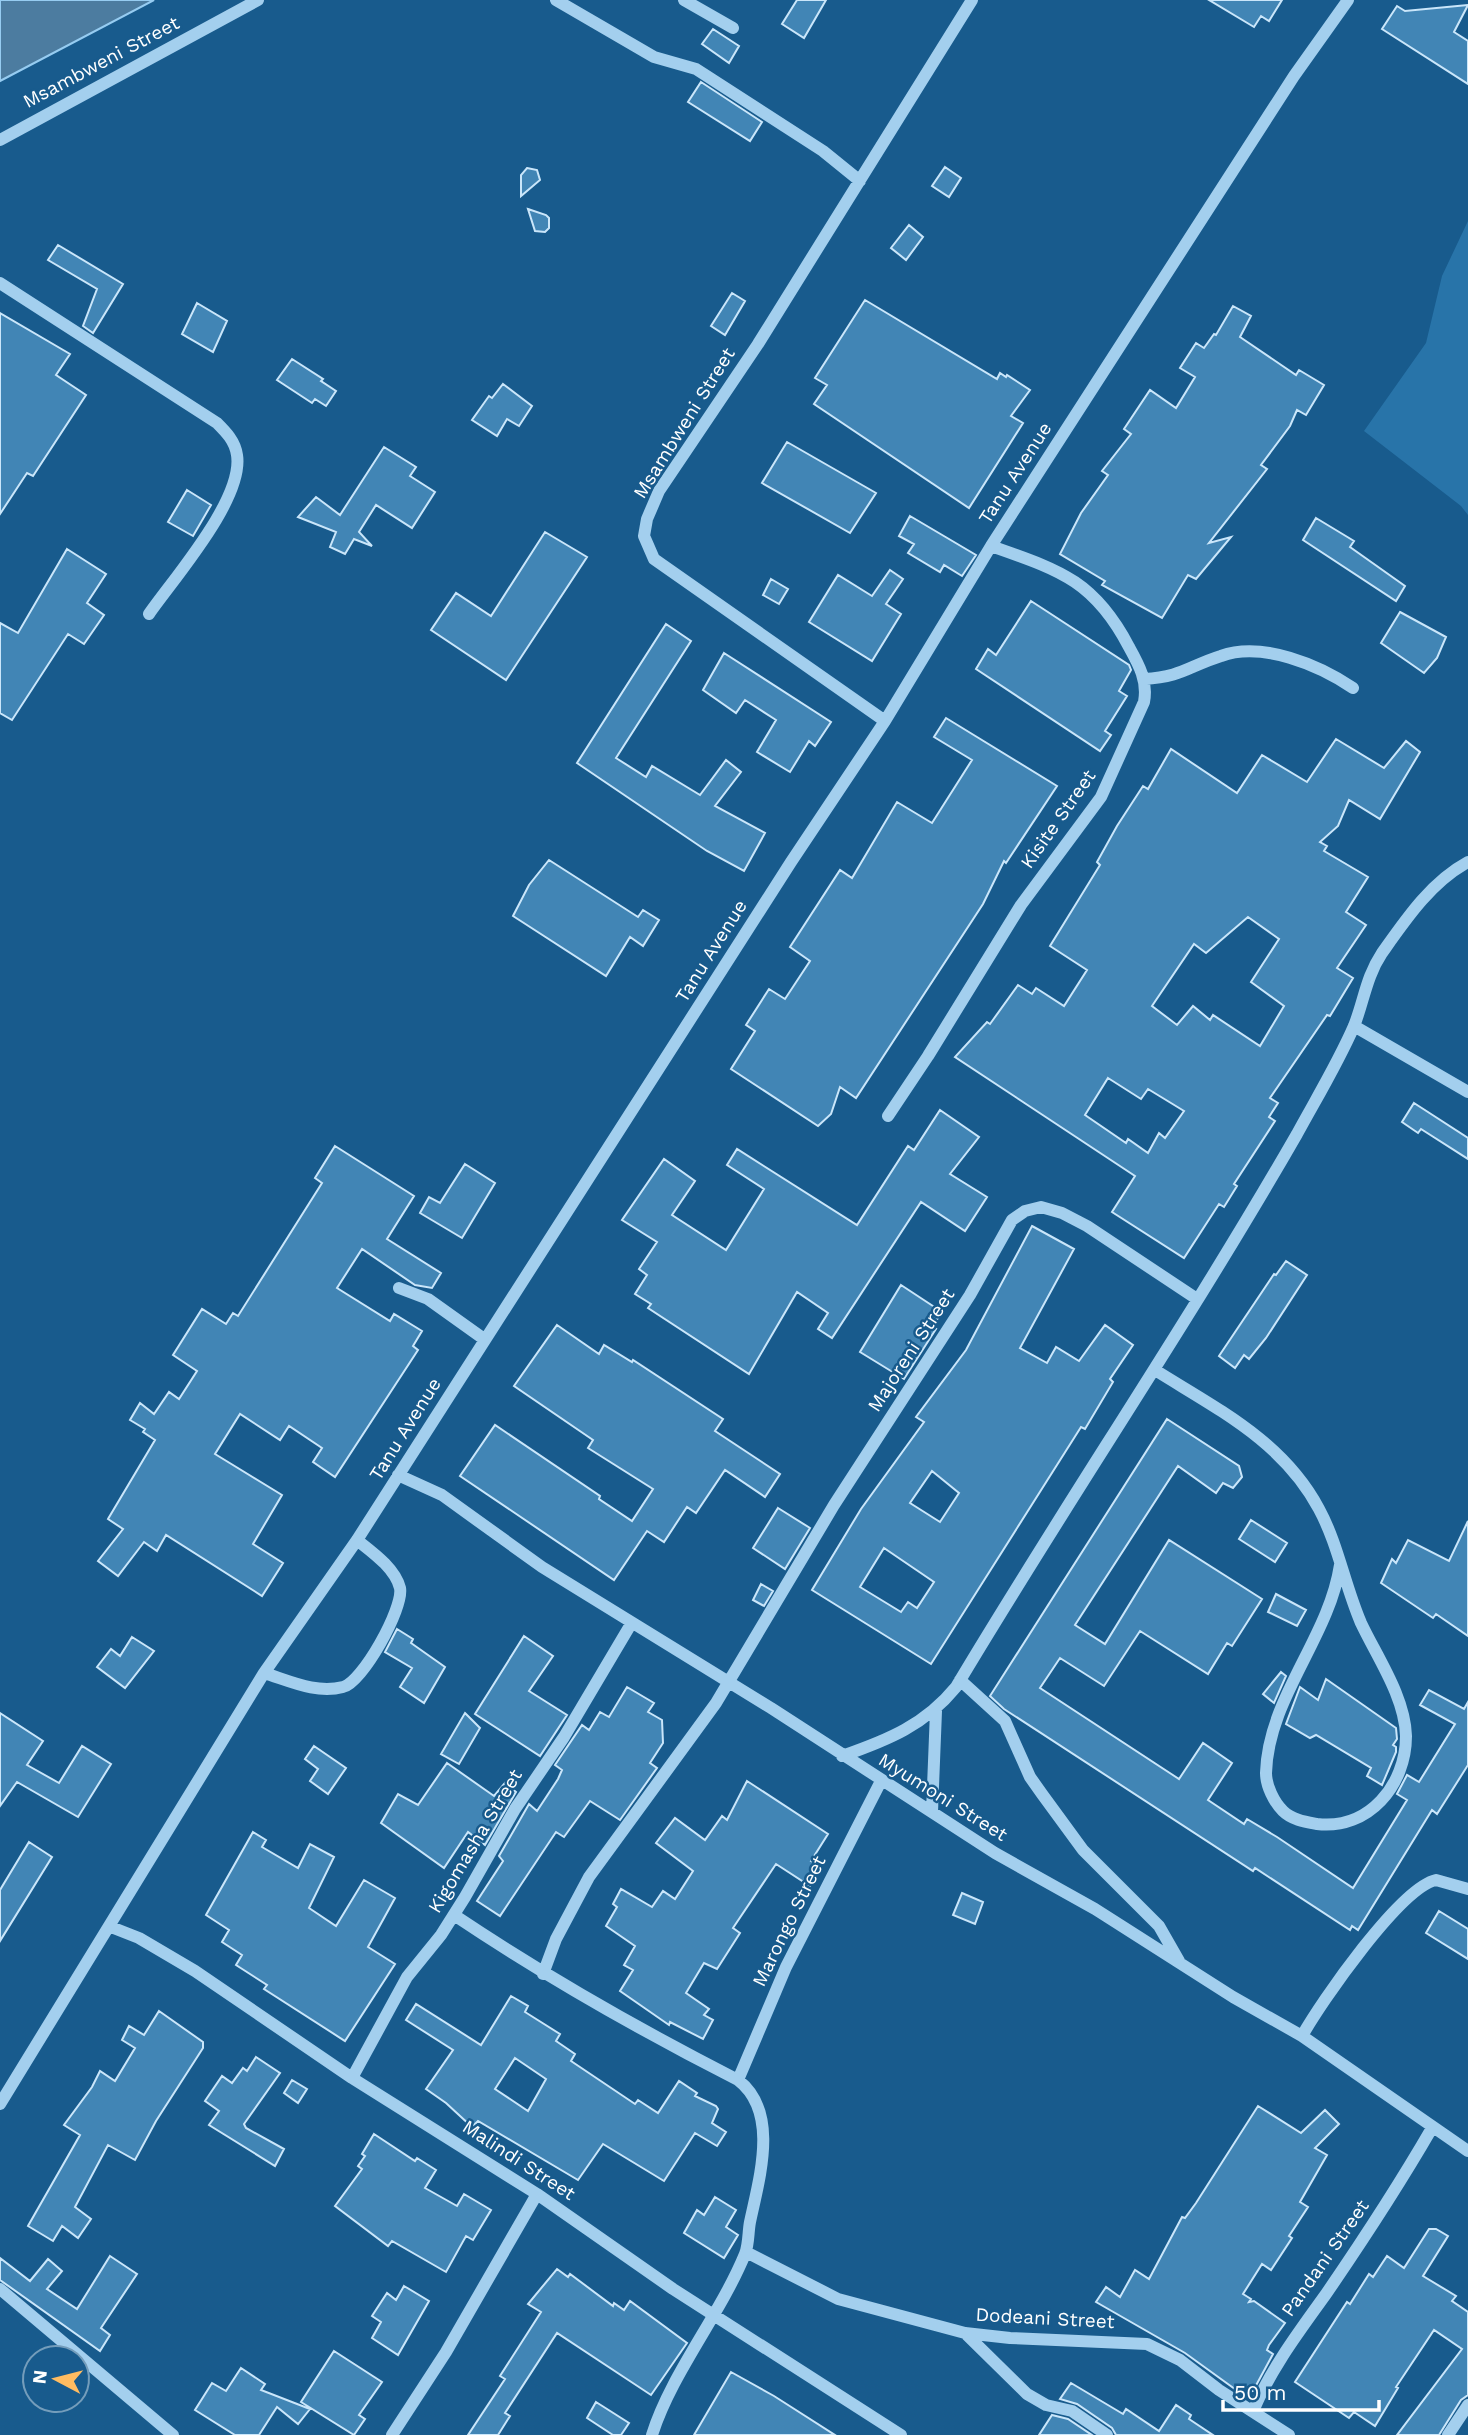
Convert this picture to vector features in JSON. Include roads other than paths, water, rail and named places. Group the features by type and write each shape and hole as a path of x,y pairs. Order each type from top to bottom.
{"street":[{"name":"Msambweni Street","path":"0,140 258,0"},
{"path":"556,0 654,57 696,69 823,151 860,181"},
{"path":"684,0 733,28"},
{"name":"Msambweni Street","path":"885,721 654,559 644,536 647,519 659,491 758,344 972,0"},
{"name":"Tanu Avenue","path":"0,2104 111,1927 264,1673 357,1540 484,1339 885,721 991,546 1294,76 1348,0"},
{"path":"0,283 218,422 232,439 237,455 234,486 223,509 149,614"},
{"path":"991,546 1060,574 1099,599 1115,620 1144,679 1177,675 1219,656 1251,652 1310,666 1353,688"},
{"name":"Kisite Street","path":"888,1116 1021,905 1101,797 1144,702 1144,679"},
{"path":"842,1756 888,1738 936,1711 960,1679 1069,1502 1155,1370 1297,1132 1354,1026 1364,989 1381,954 1426,894 1468,862"},
{"path":"1354,1026 1468,1092"},
{"name":"Majoreni Street","path":"544,1974 556,1939 606,1851 729,1682 834,1505 1018,1215 1041,1207 1075,1219 1197,1299"},
{"path":"399,1288 428,1299 484,1339"},
{"path":"1155,1370 1251,1429 1289,1467 1319,1509 1402,1714 1405,1756 1397,1782 1385,1799 1343,1824 1328,1825 1292,1818 1283,1812 1270,1792 1266,1773 1277,1722 1332,1600 1340,1565"},
{"name":"Myumoni Street","path":"398,1475 442,1495 541,1567 729,1682 995,1853 1096,1909 1181,1964 1302,2036 1468,2151"},
{"path":"264,1673 319,1689 346,1687 357,1679 394,1615 400,1595 393,1575 357,1540"},
{"name":"Kigomasha Street","path":"352,2078 407,1977 454,1915 515,1809 564,1737 631,1624"},
{"path":"960,1679 1006,1721 1030,1777 1042,1794 1083,1850 1159,1926 1181,1964"},
{"path":"932,1812 936,1711"},
{"name":"Marongo Street","path":"738,2080 786,1967 881,1782"},
{"path":"1302,2036 1320,2006 1360,1953 1415,1891 1436,1880 1468,1889"},
{"path":"454,1915 544,1974 628,2024 738,2080 753,2094 762,2130 757,2191 746,2252 716,2314 664,2405 652,2435"},
{"name":"Malindi Street","path":"111,1927 139,1938 195,1971 352,2078 537,2194 673,2289 716,2314 901,2435"},
{"name":"Pandani Street","path":"1253,2412 1268,2378 1289,2342 1390,2199 1432,2128"},
{"path":"392,2435 446,2352 537,2194"},
{"name":"Dodeani Street","path":"746,2252 838,2300 965,2333 1021,2339 1147,2344 1180,2360 1289,2435"},
{"path":"0,2289 173,2435"},
{"path":"965,2333 1027,2394 1046,2405 1072,2411 1107,2435"},
{"path":"1447,2435 1468,2406"}]}
